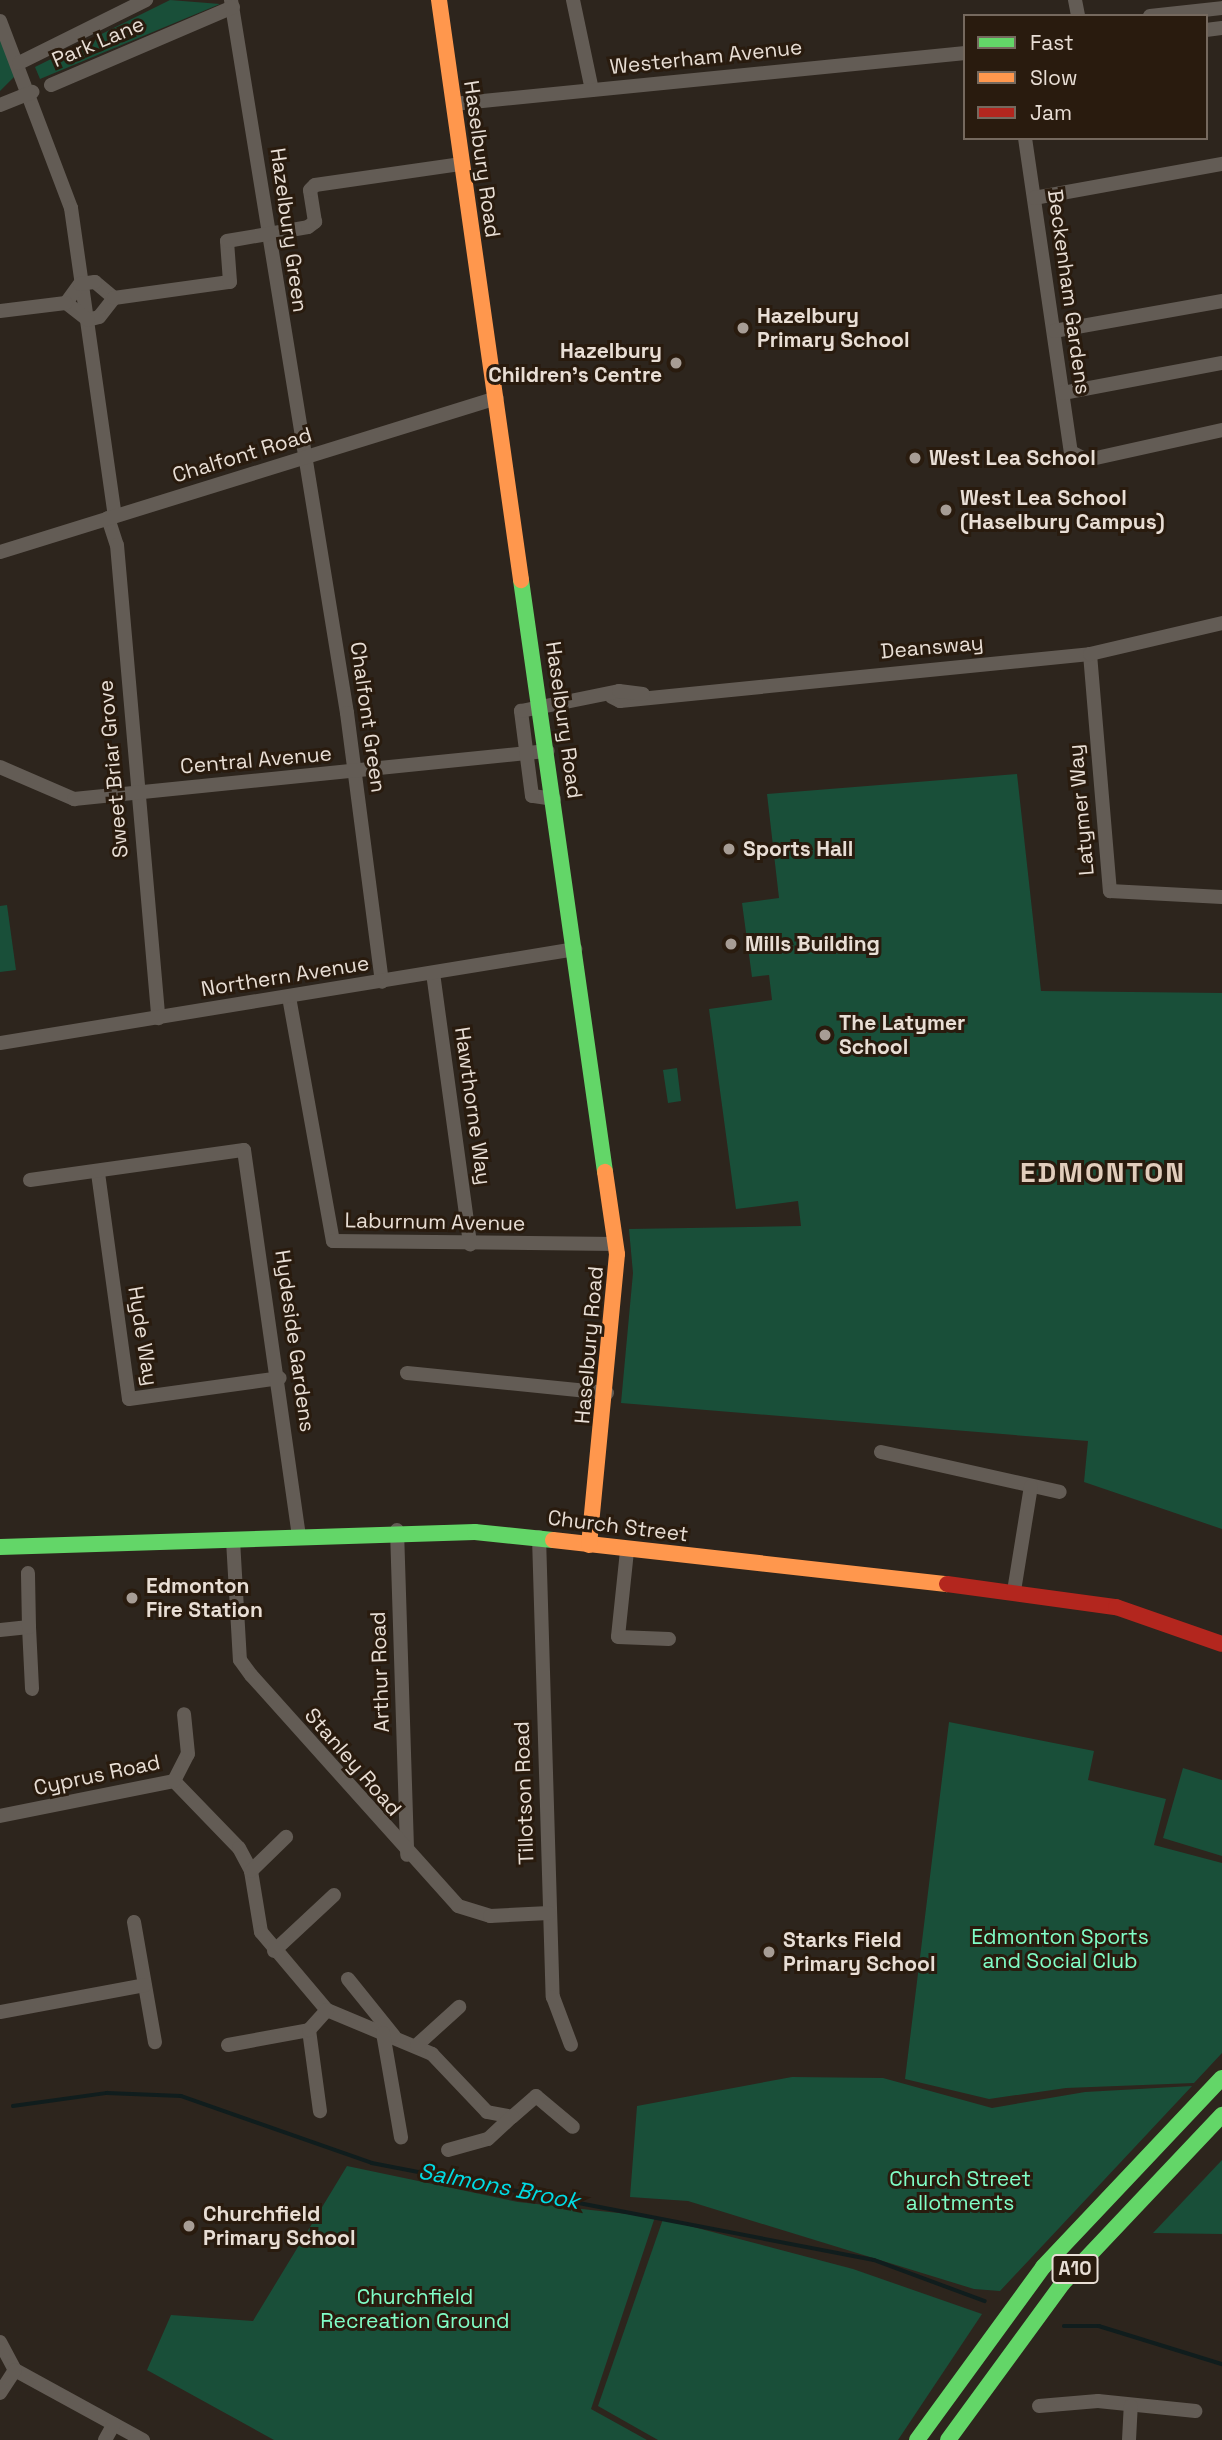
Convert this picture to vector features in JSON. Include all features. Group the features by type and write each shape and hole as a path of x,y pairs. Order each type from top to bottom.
{"main road":[{"name":"Haselbury Road","path":"439,0 548,751 616,1244 607,1394 601,1446 593,1454 597,1482 589,1545"},
{"name":"Church Street","path":"0,1547 299,1538 397,1530 539,1537 627,1551 1014,1591 1116,1607 1222,1644"},
{"name":"A10","path":"917,2440 1043,2267 1222,2078"},
{"name":"A10","path":"948,2440 1062,2284 1222,2115"}],"street":[{"name":"Park Lane","path":"19,63 126,4 146,0"},
{"path":"573,0 592,90"},
{"name":"Park Lane","path":"51,85 232,3"},
{"name":"Hazelbury Green","path":"232,3 302,459"},
{"path":"1167,14 1222,8"},
{"name":"Sweet Briar Grove","path":"0,21 32,92 63,176 83,284 117,545 134,793 158,1018"},
{"name":"Westerham Avenue","path":"453,104 963,53"},
{"path":"0,105 32,92"},
{"name":"Beckenham Gardens","path":"1025,140 1071,452 1087,460 1222,430"},
{"path":"66,303 88,320 99,317 114,298 230,282 227,241 315,222 310,190 320,183 461,164"},
{"path":"1034,198 1222,164"},
{"path":"0,311 66,303 83,284 95,282 114,298"},
{"path":"1054,331 1222,301"},
{"path":"1063,393 1222,363"},
{"name":"Chalfont Road","path":"0,552 497,398"},
{"name":"Chalfont Green","path":"302,459 355,772 382,982"},
{"name":"Deansway","path":"541,704 612,697 636,690 643,694 1090,654 1222,623"},
{"name":"Latymer Way","path":"1090,654 1110,891 1222,897"},
{"path":"541,704 521,711 527,755 534,799 554,799"},
{"name":"Central Avenue","path":"1,769 64,798 355,772 548,751"},
{"name":"Northern Avenue","path":"0,1043 289,998 575,949"},
{"name":"Hawthorne Way","path":"433,973 470,1244"},
{"name":"Laburnum Avenue","path":"289,998 333,1241 616,1244"},
{"name":"Hydeside Gardens","path":"98,1173 244,1150 280,1378 299,1538"},
{"path":"30,1180 98,1173"},
{"name":"Hyde Way","path":"98,1173 129,1399 280,1378"},
{"path":"407,1373 607,1394"},
{"path":"881,1452 1060,1492"},
{"path":"1014,1591 1031,1486"},
{"name":"Arthur Road","path":"397,1530 407,1855"},
{"name":"Tillotson Road","path":"539,1537 553,1997 571,2045"},
{"name":"Stanley Road","path":"233,1540 240,1660 407,1855 471,1914 549,1913"},
{"path":"627,1551 618,1637 668,1639"},
{"path":"28,1573 32,1689"},
{"path":"0,1630 29,1627"},
{"name":"Cyprus Road","path":"0,1816 174,1782 188,1754 184,1714"},
{"path":"174,1782 239,1848 251,1871 261,1932 274,1951 327,2010 417,2045 487,2112 512,2117"},
{"path":"251,1871 286,1837"},
{"path":"274,1951 334,1895"},
{"path":"134,1922 155,2042"},
{"path":"348,1979 388,2035 401,2137"},
{"path":"0,2012 145,1985"},
{"path":"417,2045 459,2007"},
{"path":"228,2045 309,2030 327,2010"},
{"path":"309,2030 320,2111"},
{"path":"448,2150 488,2139 536,2096 573,2127"},
{"path":"0,2342 15,2370 143,2440"},
{"path":"0,2393 15,2370"},
{"path":"1039,2406 1097,2401 1195,2411"},
{"path":"1129,2440 1131,2406"},
{"path":"104,2440 114,2424"}],"green space":[{"path":"170,0 220,4 40,79 35,67"},
{"path":"0,38 15,76 0,91"},
{"path":"1017,774 1041,991 1222,993 1222,1529 1084,1482 1088,1441 621,1403 633,1273 629,1229 801,1226 798,1201 736,1209 709,1009 772,1000 769,975 752,977 742,903 779,898 767,794"},
{"path":"7,905 16,970 0,972 0,906"},
{"path":"677,1068 681,1101 668,1103 663,1070"},
{"name":"Edmonton Sports and Social Club","path":"949,1722 1094,1751 1088,1780 1166,1799 1154,1845 1222,1863 1222,2053 1194,2083 1066,2088 989,2099 905,2079"},
{"path":"1183,1768 1222,1780 1222,1856 1163,1838"},
{"name":"Church Street allotments","path":"792,2077 883,2078 992,2108 1085,2092 1192,2086 1000,2291 974,2289 688,2201 630,2197 637,2106"},
{"path":"1222,2160 1222,2234 1153,2233"},
{"name":"Churchfield Recreation Ground","path":"347,2166 518,2202 655,2217 591,2409 647,2440 274,2440 147,2370 171,2315 253,2321"},
{"name":"Church Street allotments","path":"663,2219 853,2269 982,2314 898,2440 658,2440 598,2406"}],"waterway":[{"name":"Salmons Brook","path":"13,2106 107,2093 181,2096 372,2163 874,2260 985,2301"},
{"name":"Salmons Brook","path":"1064,2326 1099,2326 1222,2364"}],"traffic: fast":[{"path":"521,580 605,1172"},
{"path":"0,1547 475,1532 553,1540"},
{"path":"917,2440 1043,2267 1222,2078"},
{"path":"948,2440 1062,2284 1222,2115"}],"traffic: slow":[{"path":"439,0 521,580"},
{"path":"589,1545 617,1254 605,1172"},
{"path":"553,1540 947,1584"}],"traffic: jam":[{"path":"947,1584 1116,1607 1222,1644"}],"place":[{"name":"Hazelbury Primary School","path":"743,328"},
{"name":"Hazelbury Children's Centre","path":"676,363"},
{"name":"West Lea School","path":"915,458"},
{"name":"West Lea School (Haselbury Campus)","path":"946,510"},
{"name":"Sports Hall","path":"729,849"},
{"name":"Mills Building","path":"731,944"},
{"name":"The Latymer School","path":"825,1035"},
{"name":"Edmonton Fire Station","path":"132,1598"},
{"name":"Starks Field Primary School","path":"769,1952"},
{"name":"Churchfield Primary School","path":"189,2226"}],"district":[{"name":"EDMONTON","path":"1103,1172"}]}
